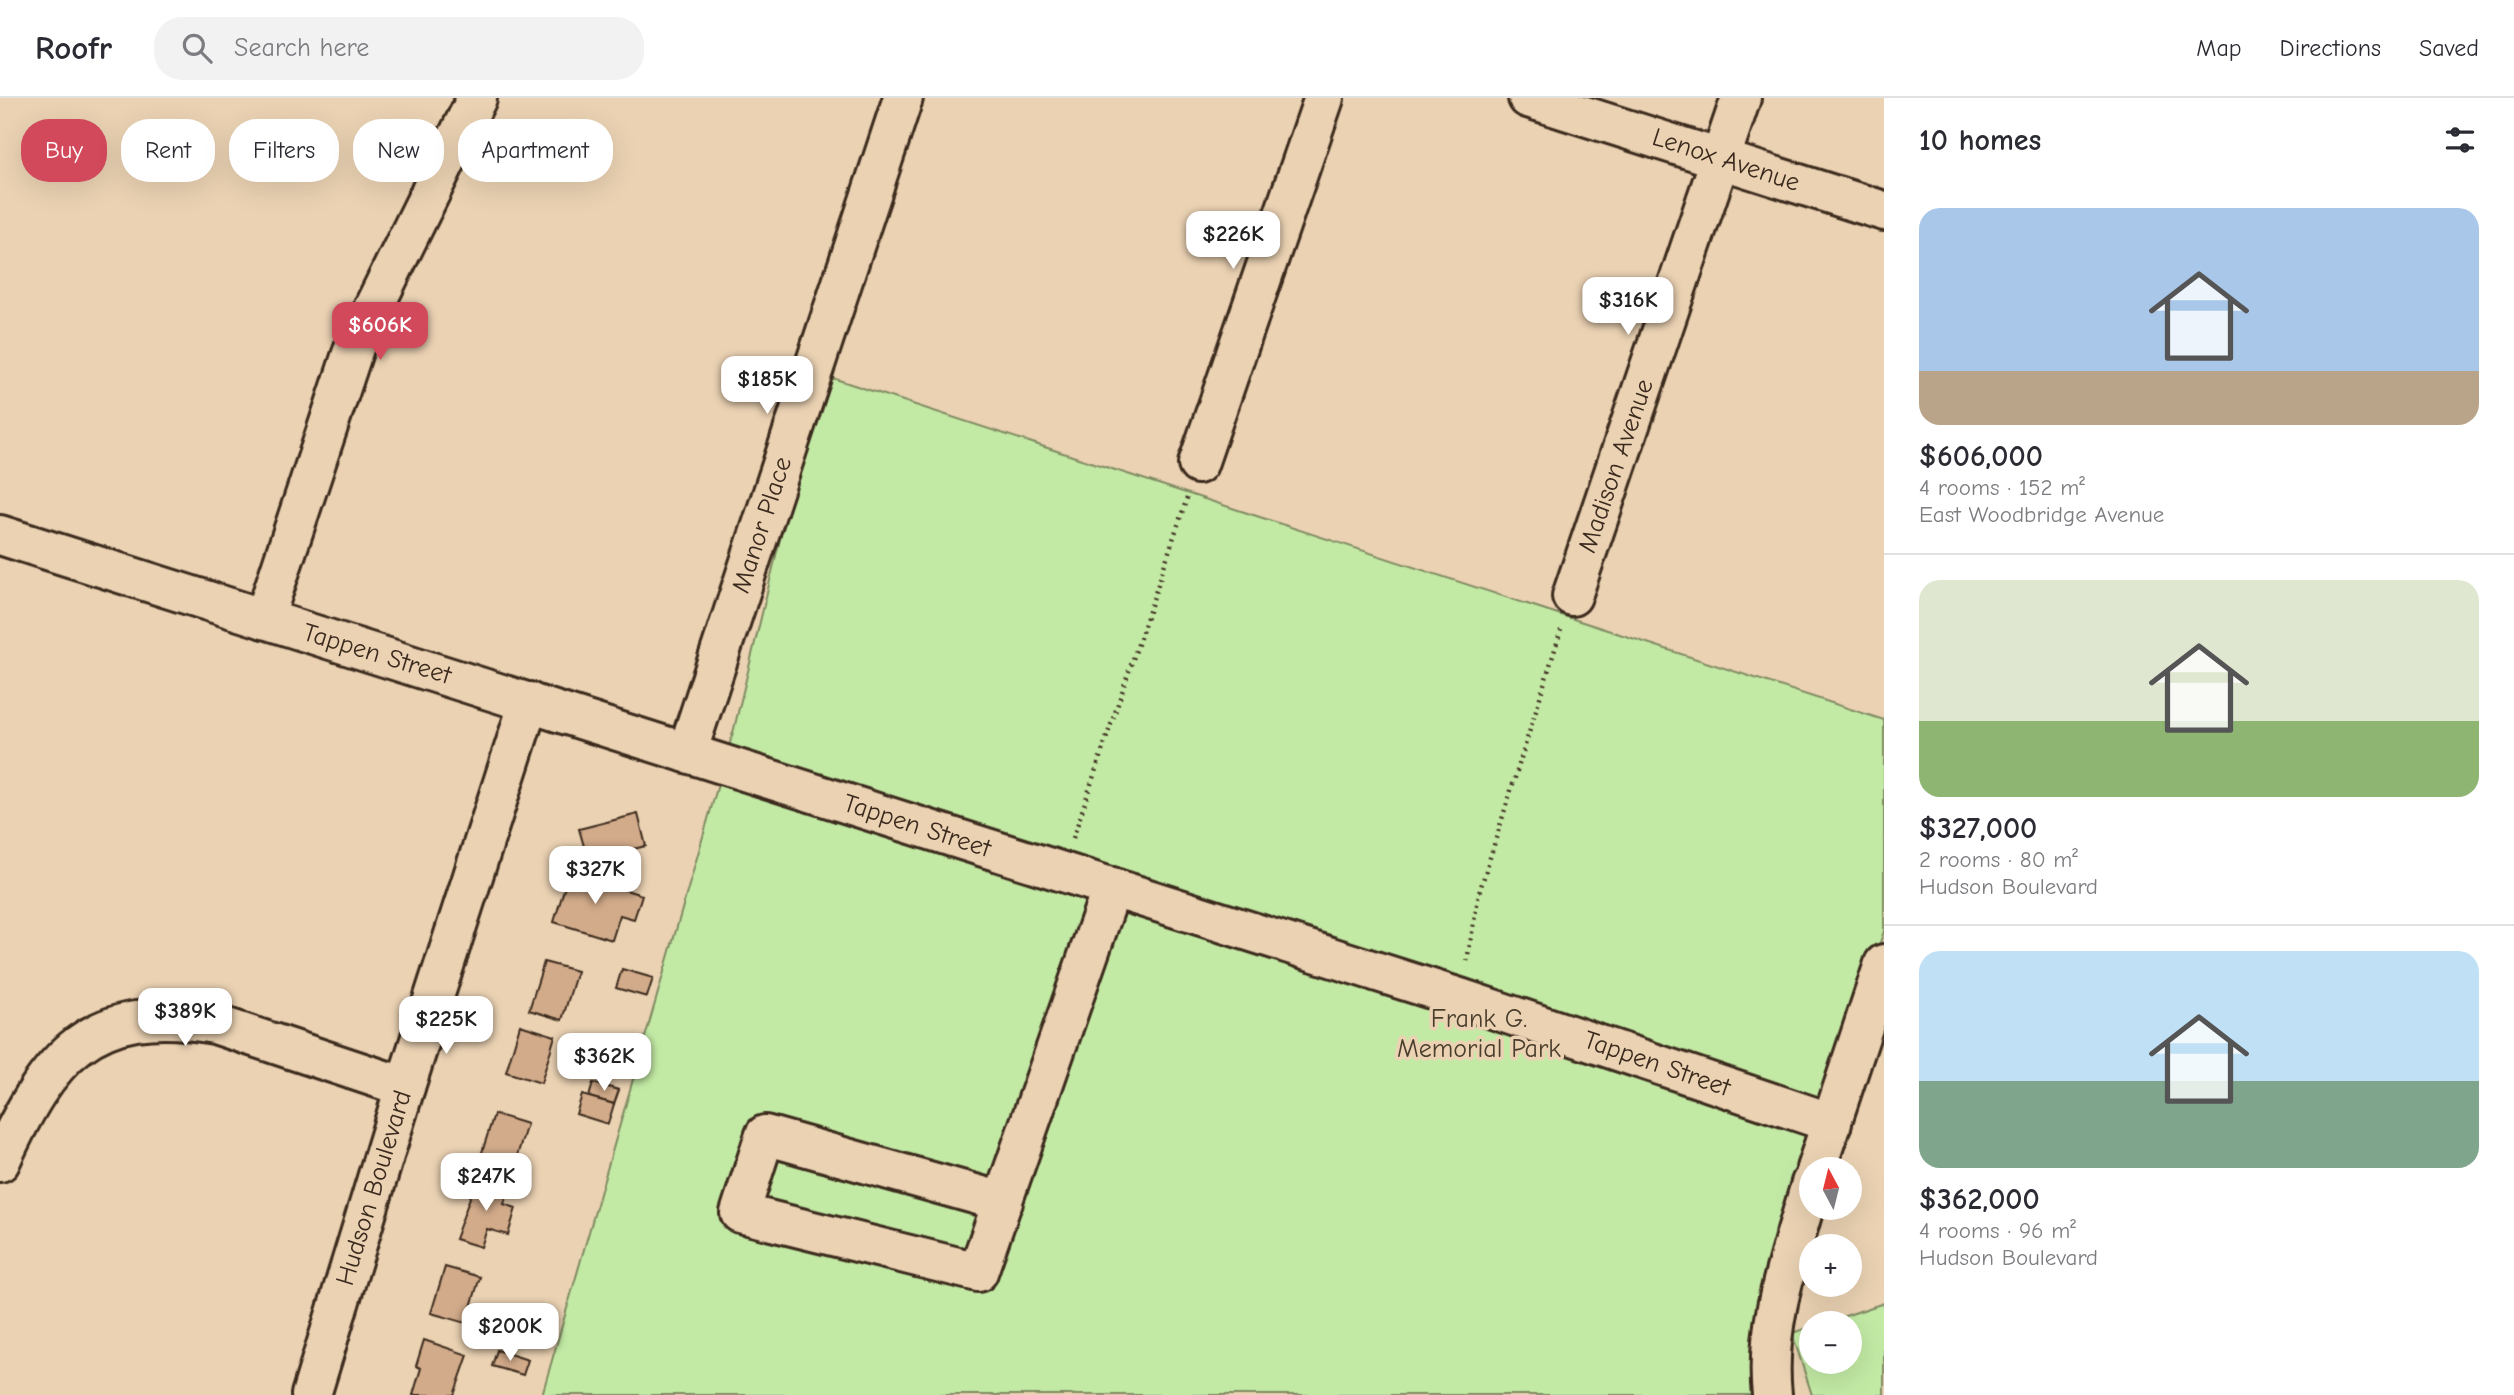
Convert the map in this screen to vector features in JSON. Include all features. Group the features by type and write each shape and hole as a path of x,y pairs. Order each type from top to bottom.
{"street":[{"path":"264,618 355,345 477,98"},
{"name":"Manor Place","path":"687,753 903,98"},
{"path":"1198,464 1324,98"},
{"name":"Lenox Avenue","path":"1528,98 1721,157 1884,211"},
{"name":"Madison Avenue","path":"1572,596 1741,98"},
{"name":"Tappen Street","path":"0,535 1460,998 1832,1123"},
{"name":"Hudson Boulevard","path":"311,1395 405,1087 529,702"},
{"path":"1003,1202 765,1135 740,1213 978,1272 1003,1202 1112,887"},
{"path":"1820,1157 1884,964"},
{"path":"0,1162 9,1119 52,1069 81,1042 122,1022 183,1018 215,1024 405,1087"},
{"path":"1772,1395 1769,1366 1777,1303 1801,1220"}],"path":[{"path":"1062,872 1198,464"},
{"path":"1460,998 1479,893 1572,596"}],"green space":[{"name":"Frank G. Memorial Park","path":"820,374 1884,720 1884,931 1851,1028 1825,1157 1799,1157 1799,1220 1813,1220 1810,1234 1799,1234 1799,1289 1778,1395 542,1395 734,729"},
{"path":"1884,1303 1884,1395 1812,1395 1805,1374 1862,1374 1860,1311"},
{"path":"1799,1331 1799,1355 1792,1333"}],"building":[{"path":"638,814 646,846 629,850 630,856 590,867 579,829"},
{"path":"569,873 642,895 634,919 620,915 612,940 554,922"},
{"path":"544,962 577,971 562,1020 529,1010"},
{"path":"622,969 653,978 647,997 616,988"},
{"path":"520,1025 555,1036 541,1083 506,1072"},
{"path":"593,1083 619,1090 614,1104 589,1097"},
{"path":"582,1095 614,1104 608,1124 576,1114"},
{"path":"494,1114 527,1124 512,1172 479,1162"},
{"path":"477,1178 509,1187 504,1204 516,1208 508,1235 487,1229 481,1247 455,1239"},
{"path":"445,1267 480,1277 466,1323 431,1313"},
{"path":"424,1340 468,1355 454,1395 413,1395 421,1368 416,1366"},
{"path":"497,1350 528,1360 523,1375 492,1366"}]}
